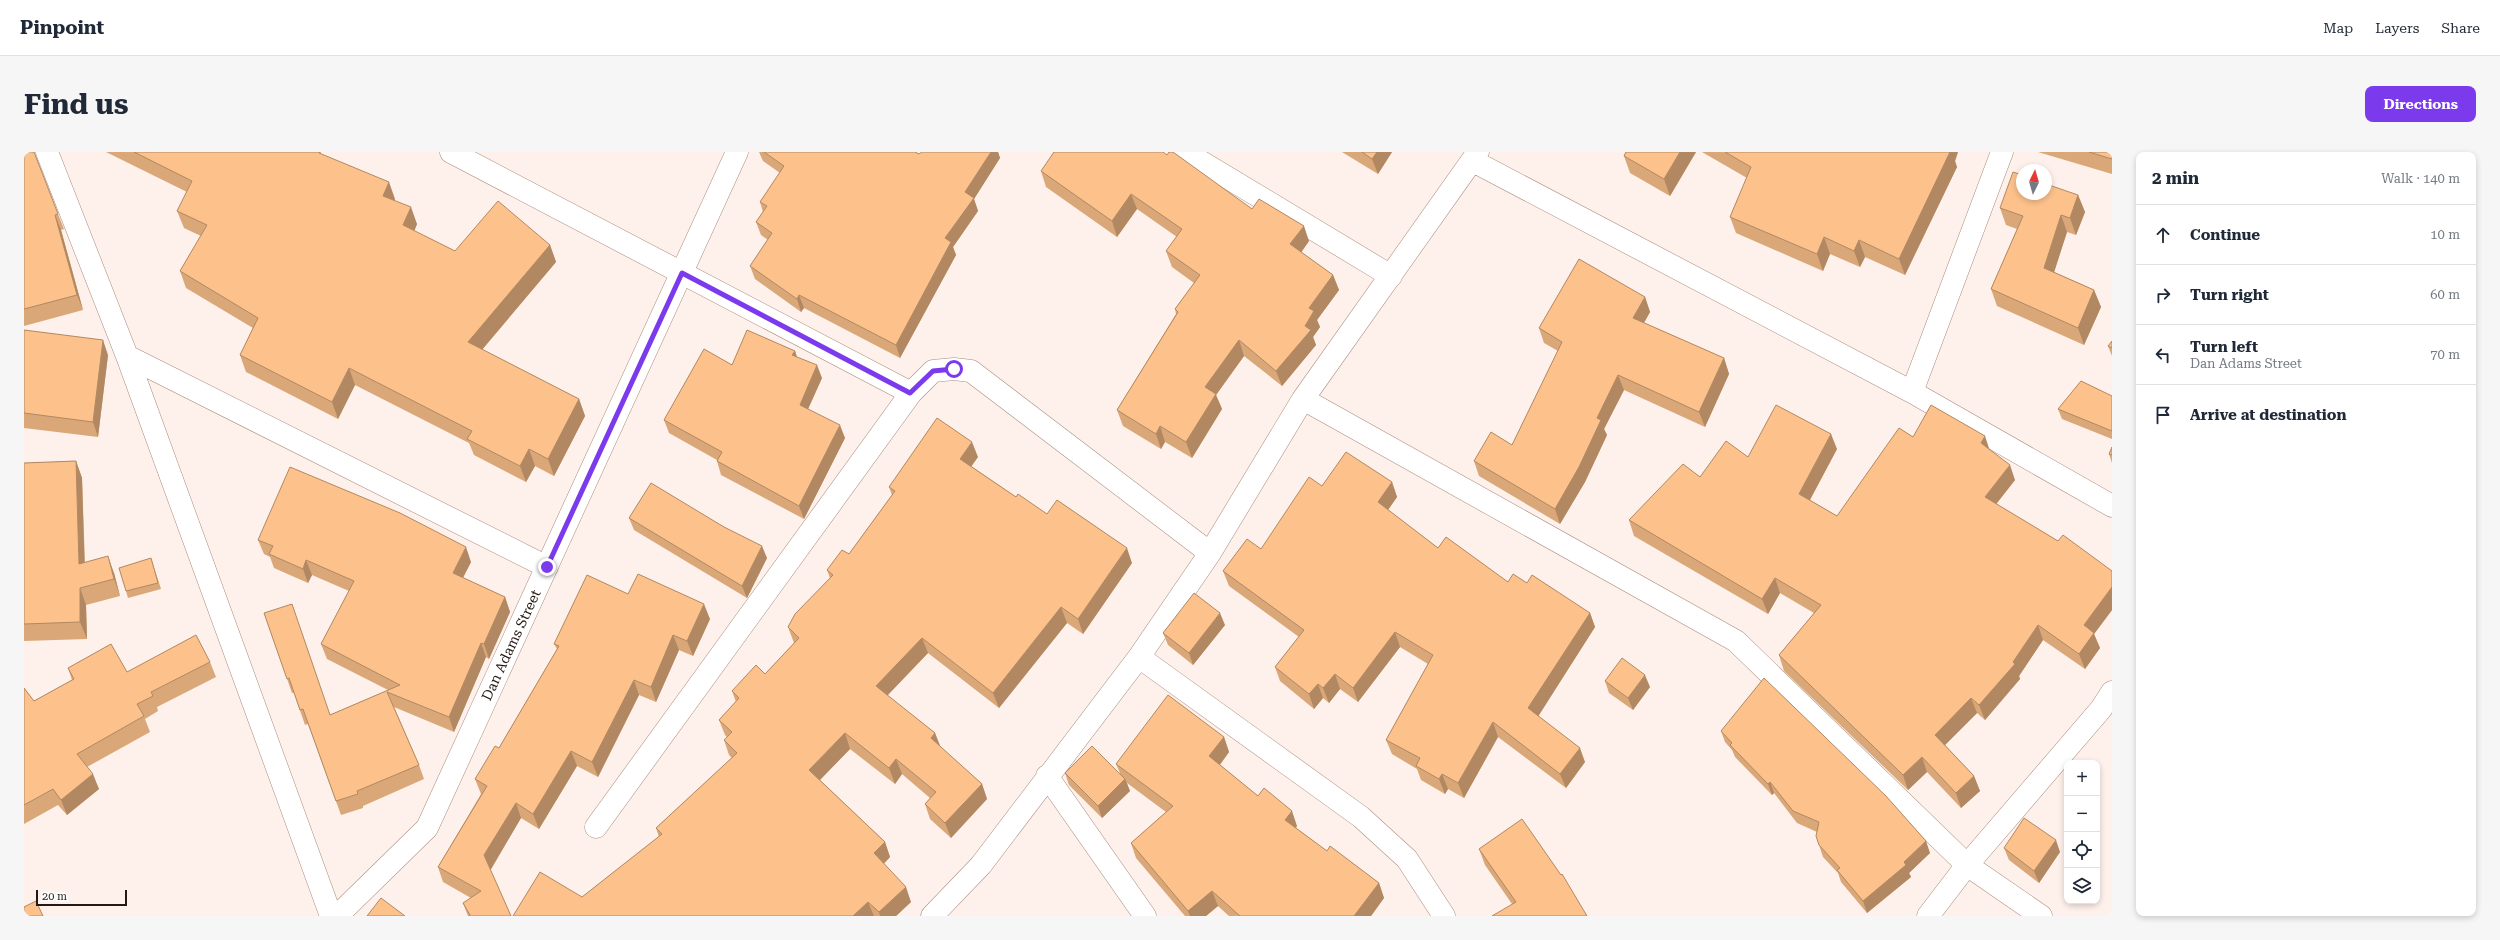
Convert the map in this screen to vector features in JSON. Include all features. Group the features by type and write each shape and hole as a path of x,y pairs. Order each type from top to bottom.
{"street":[{"path":"46,152 126,356 331,916"},
{"path":"451,152 910,393"},
{"name":"Dan Adams Street","path":"337,916 427,828 737,152"},
{"path":"1185,152 1391,276"},
{"path":"1912,392 2002,152"},
{"path":"932,916 981,865 1047,776 1139,657 1210,553 1303,399 1476,157 1912,392 2112,506"},
{"path":"126,356 547,567"},
{"path":"596,827 910,393 933,371 954,369 971,371 1210,553"},
{"path":"1303,399 1736,640 1967,865 2040,916"},
{"path":"1139,657 1361,817 1407,859 1444,916"},
{"path":"1928,916 1967,865 2100,709 2112,692"},
{"path":"1047,776 1145,916"}],"building":[{"path":"24,152 34,152 58,214 55,215 77,295 24,309"},
{"path":"134,152 319,152 389,182 383,196 411,207 403,225 455,251 498,201 550,245 468,342 579,399 548,459 529,449 520,466 467,439 472,431 349,368 332,402 240,355 258,318 180,271 207,225 177,211 192,181"},
{"path":"764,152 915,152 919,154 922,152 991,152 965,192 974,198 945,238 951,242 896,345 799,295 797,299 750,266 772,233 756,222 767,206 760,202 784,166"},
{"path":"1054,152 1163,152 1167,155 1169,152 1173,152 1252,209 1259,199 1304,226 1290,244 1333,275 1309,308 1314,311 1305,326 1311,330 1276,371 1239,340 1205,387 1216,394 1186,442 1160,426 1156,434 1117,410 1178,312 1175,309 1200,275 1166,251 1182,229 1131,194 1112,221 1041,171"},
{"path":"1362,152 1377,152 1372,159"},
{"path":"1626,152 1680,152 1664,179 1624,156"},
{"path":"1725,152 1950,152 1899,259 1859,240 1854,251 1824,237 1817,254 1730,217 1751,167"},
{"path":"2089,152 2112,152 2112,159"},
{"path":"2013,172 2016,173 2016,200 2052,200 2052,186 2078,195 2070,218 2061,215 2044,268 2094,290 2078,328 1991,289 2023,216 2000,208"},
{"path":"1579,259 1645,297 1633,318 1724,358 1699,412 1618,375 1597,418 1601,420 1579,467 1555,509 1474,461 1491,432 1512,445 1562,342 1539,328"},
{"path":"24,330 103,340 93,422 24,413"},
{"path":"747,330 795,351 792,355 817,365 800,405 840,425 799,506 717,461 722,452 664,420 704,349 732,365"},
{"path":"2112,341 2112,348 2108,346"},
{"path":"2081,381 2112,396 2112,431 2058,409"},
{"path":"1776,405 1831,434 1799,494 1837,516 1899,428 1913,437 1931,405 1985,436 1981,443 2010,465 1985,497 2058,541 2063,535 2112,571 2112,587 2084,625 2094,633 2079,654 2038,625 2013,662 2015,664 1979,705 1971,698 1935,735 1974,776 1956,793 1922,757 1903,775 1779,655 1821,605 1775,578 1762,599 1629,520 1683,464 1700,477 1726,441 1748,457"},
{"path":"937,418 972,442 960,459 1016,497 1018,494 1047,514 1057,500 1127,548 1078,619 1061,607 993,693 922,638 876,686 935,733 931,738 982,784 945,823 925,804 936,792 896,759 889,768 845,733 809,770 885,842 874,853 906,887 879,912 868,902 853,916 513,916 540,872 582,897 662,834 656,828 737,753 724,740 732,732 719,720 739,698 732,691 756,665 765,674 799,638 788,627 795,614 833,575 827,570 842,550 849,554 895,491 889,487"},
{"path":"2112,447 2112,455 2109,454"},
{"path":"1346,452 1392,482 1378,502 1438,548 1446,537 1508,582 1513,574 1527,583 1532,575 1590,613 1528,708 1580,748 1560,774 1493,722 1458,783 1442,774 1439,779 1416,766 1420,758 1386,740 1433,655 1395,632 1353,688 1335,674 1323,688 1318,684 1309,694 1275,667 1304,630 1223,571 1247,539 1261,549 1309,477 1322,486"},
{"path":"76,461 79,564 108,556 114,579 80,588 80,622 24,624 24,463"},
{"path":"290,467 400,513 466,547 453,573 505,597 484,644 481,643 449,717 387,692 419,765 357,791 358,794 336,801 303,709 300,710 289,678 287,679 264,613 292,604 330,715 400,685 321,644 354,581 306,560 303,569 269,554 273,546 258,540"},
{"path":"651,483 724,527 762,546 742,586 629,518"},
{"path":"151,558 158,583 126,591 119,568"},
{"path":"638,574 704,604 687,641 673,635 651,687 634,680 592,762 571,751 533,814 516,803 484,855 511,916 469,916 470,915 463,903 481,891 438,867 487,786 475,779 495,746 499,748 559,646 554,644 587,575 628,594"},
{"path":"1194,593 1220,613 1189,653 1163,633"},
{"path":"196,635 210,662 151,692 153,696 137,704 144,716 77,754 93,774 61,800 53,789 24,805 24,688 34,701 74,679 68,668 111,644 127,672"},
{"path":"1622,658 1645,675 1628,698 1605,681"},
{"path":"1764,678 1886,796 1926,841 1904,862 1906,865 1863,901 1837,870 1840,868 1819,845 1816,836 1819,822 1793,811 1770,782 1768,784 1730,745 1732,743 1721,731"},
{"path":"1168,695 1224,737 1209,756 1258,796 1264,788 1292,811 1285,820 1327,851 1330,846 1379,883 1354,916 1240,916 1212,891 1188,911 1131,843 1173,806 1116,764"},
{"path":"1092,746 1125,779 1098,806 1065,773"},
{"path":"2024,818 2056,840 2034,871 2004,848"},
{"path":"1522,819 1561,875 1562,874 1587,916 1492,916 1516,902 1479,849"},
{"path":"381,898 405,916 367,916"},
{"path":"36,901 43,916 24,916 24,907"}],"route":[{"path":"547,567 682,273 910,393 933,371 954,369"}]}
